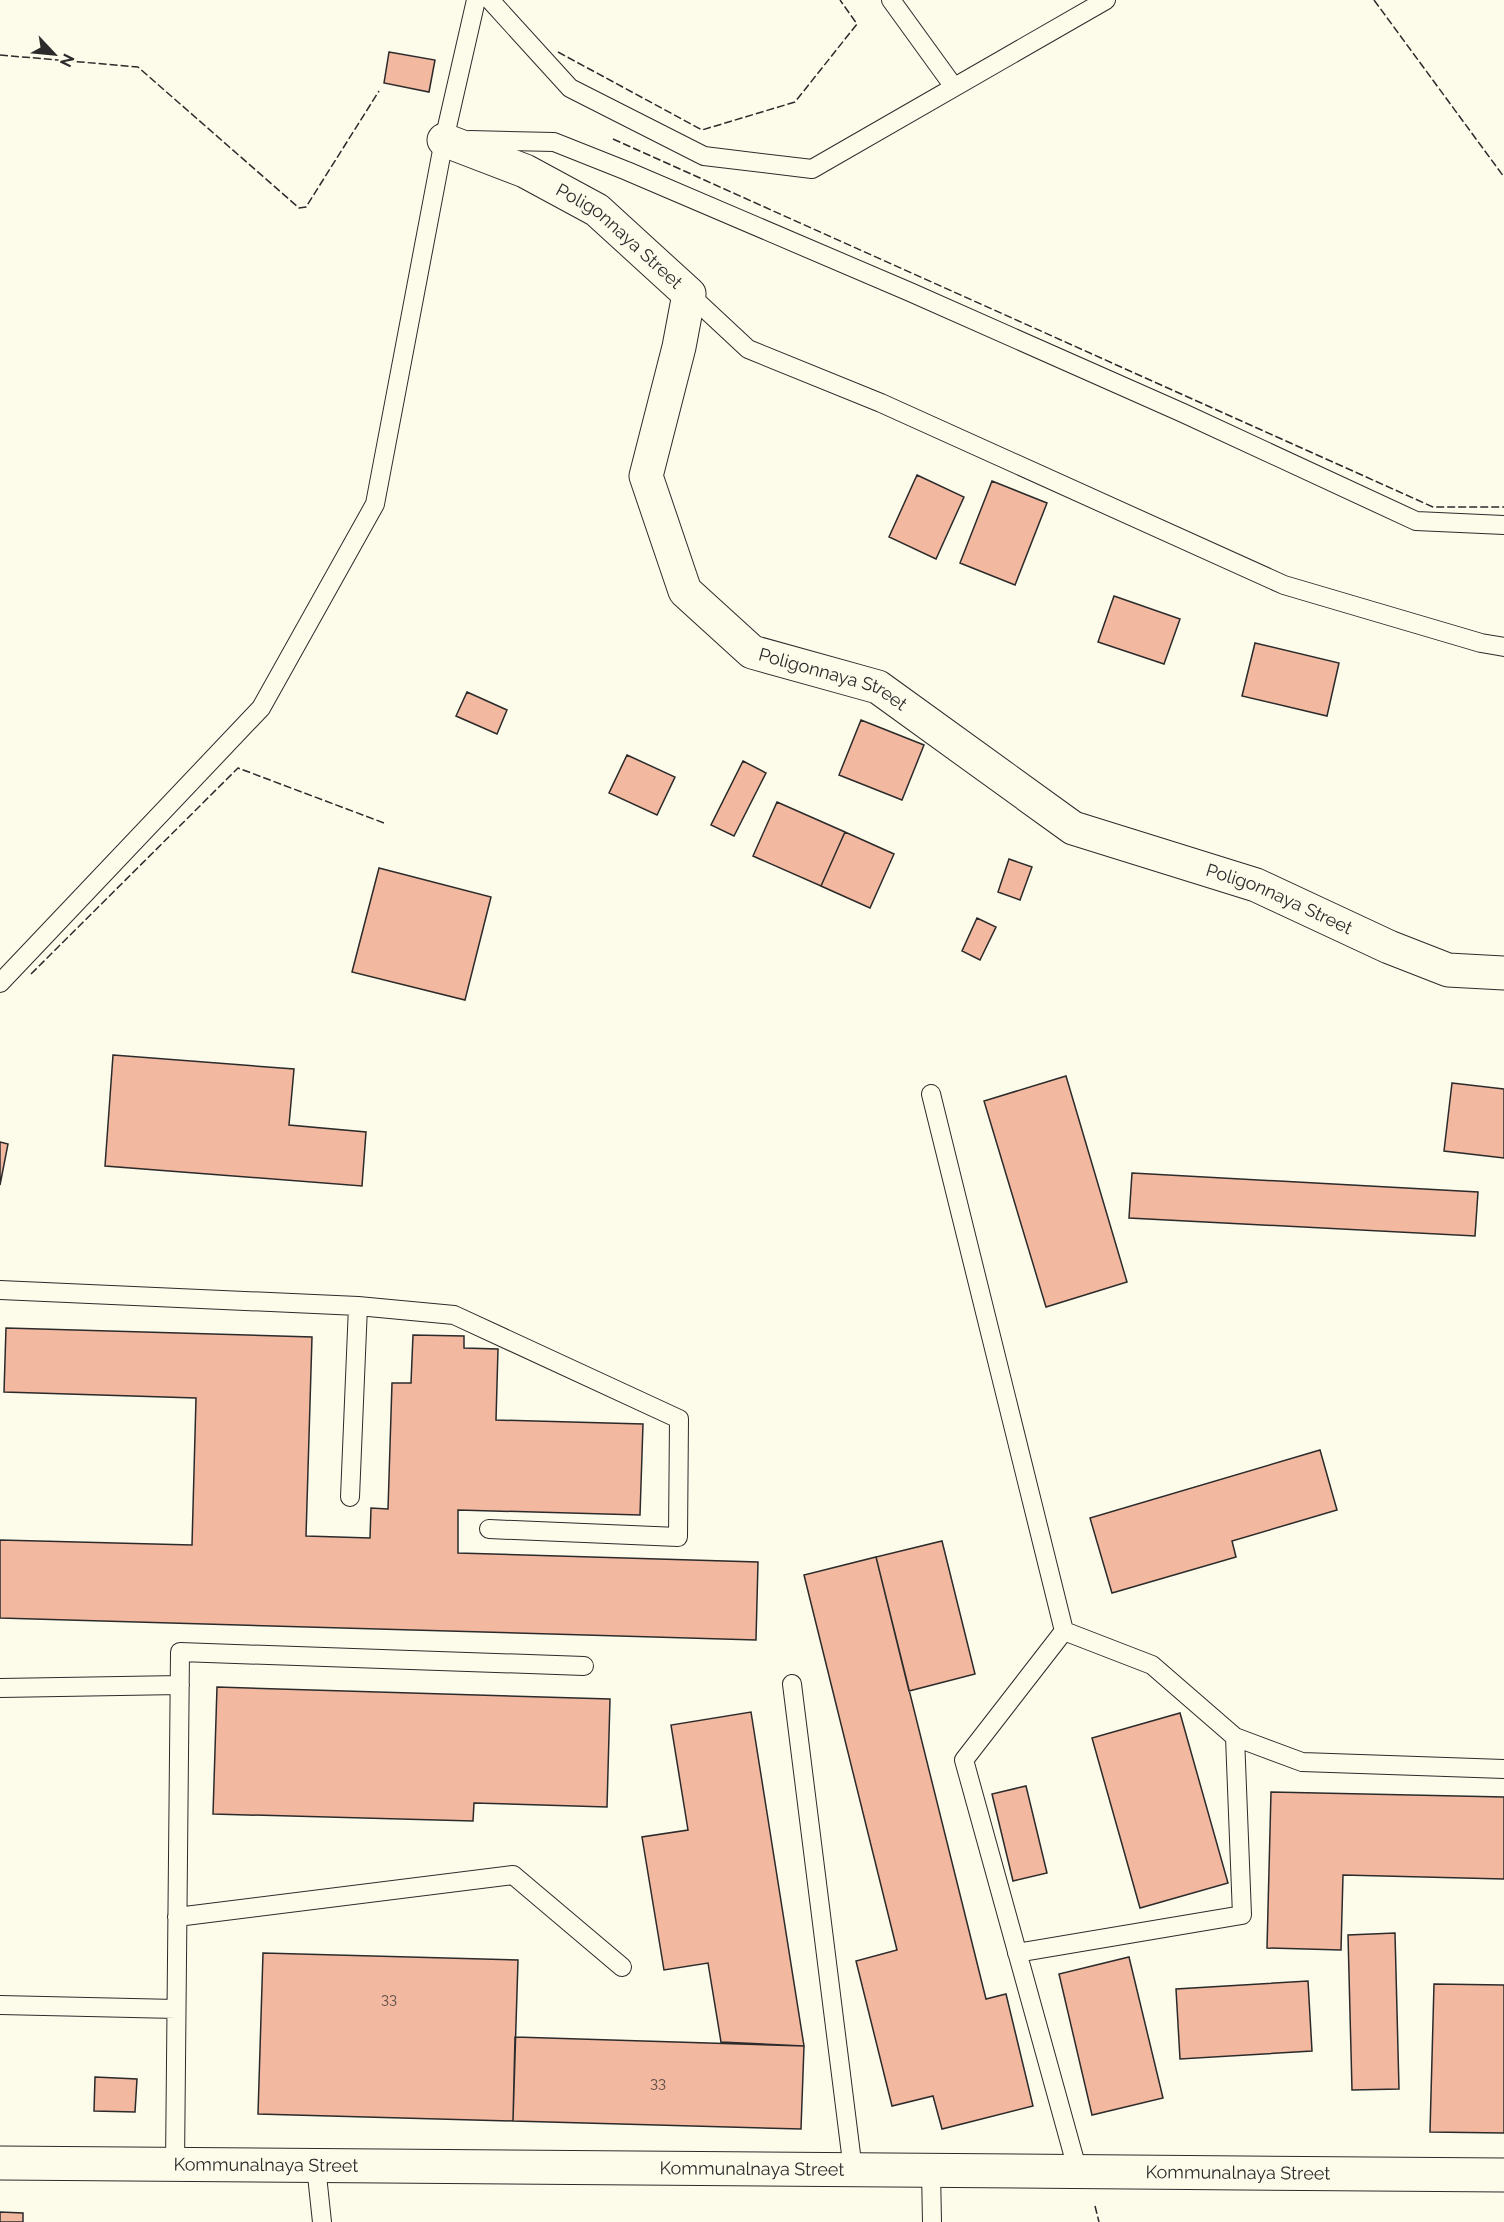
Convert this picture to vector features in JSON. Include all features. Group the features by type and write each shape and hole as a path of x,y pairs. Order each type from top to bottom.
{"street":[{"name":"Poligonnaya Street","path":"444,140 525,171 597,210 689,294 679,347 646,476 685,591 752,652 878,687 1073,828 1256,885 1389,947 1448,970 1504,973"},
{"name":"Kommunalnaya Street","path":"0,2163 1504,2175"}],"lane":[{"path":"0,982 261,708 375,504 444,140 476,0"},
{"path":"490,0 570,88 704,156 812,169 1106,0"},
{"path":"891,0 954,87"},
{"path":"444,140 554,142 910,292 1172,408 1416,521 1504,525"},
{"path":"689,294 748,349 881,402 1284,585 1481,644 1504,647"},
{"path":"931,1094 1064,1631"},
{"path":"0,1290 358,1306 454,1315 679,1419 678,1537 489,1529"},
{"path":"350,1497 358,1306"},
{"path":"1064,1631 1152,1665 1235,1737 1302,1762 1504,1769"},
{"path":"1064,1631 964,1760 1078,2172"},
{"path":"175,2164 180,1652 584,1666"},
{"path":"792,1684 853,2170"},
{"path":"0,1688 180,1685"},
{"path":"1017,1953 1242,1915 1235,1737"},
{"path":"177,1917 513,1875 622,1967"},
{"path":"0,2004 176,2009"},
{"path":"316,2166 322,2222"},
{"path":"931,2171 932,2222"}],"building":[{"path":"389,52 435,60 429,92 384,83"},
{"path":"917,475 964,497 936,559 889,537"},
{"path":"992,481 1047,503 1015,585 960,563"},
{"path":"1114,596 1180,619 1164,664 1098,642"},
{"path":"1255,643 1339,663 1327,716 1242,696"},
{"path":"467,692 507,710 497,734 456,716"},
{"path":"861,720 924,745 902,800 839,775"},
{"path":"627,755 675,777 657,815 609,793"},
{"path":"743,761 766,773 734,836 711,825"},
{"path":"777,802 845,832 821,886 753,856"},
{"path":"845,832 894,854 870,908 821,886"},
{"path":"1009,859 1032,867 1020,900 998,892"},
{"path":"379,868 491,897 465,1000 352,972"},
{"path":"977,918 996,927 980,960 962,951"},
{"path":"113,1055 294,1069 289,1125 366,1132 362,1186 105,1166"},
{"path":"1066,1076 1127,1282 1046,1307 984,1101"},
{"path":"1452,1083 1504,1089 1504,1158 1444,1151"},
{"path":"0,1142 8,1144 0,1185"},
{"path":"1132,1173 1478,1192 1475,1236 1129,1218"},
{"path":"6,1328 312,1337 306,1536 370,1538 371,1508 388,1509 392,1383 411,1383 413,1335 464,1336 464,1348 498,1349 496,1420 643,1424 640,1515 458,1510 458,1553 758,1562 756,1640 0,1618 0,1540 192,1545 196,1398 4,1392"},
{"path":"1320,1450 1337,1510 1232,1541 1236,1557 1112,1593 1090,1518"},
{"path":"942,1541 975,1674 909,1691 876,1557"},
{"path":"876,1557 986,1999 1006,1994 1033,2106 942,2129 933,2096 892,2106 856,1961 897,1950 804,1575"},
{"path":"217,1687 610,1699 607,1807 474,1803 473,1821 213,1814"},
{"path":"751,1712 804,2046 721,2042 708,1963 664,1970 642,1837 688,1830 671,1725"},
{"path":"1180,1713 1228,1883 1140,1908 1092,1738"},
{"path":"1026,1786 1047,1873 1013,1881 992,1794"},
{"path":"1271,1792 1504,1797 1504,1879 1343,1875 1341,1950 1267,1948"},
{"path":"1395,1933 1399,2089 1352,2090 1348,1935"},
{"path":"263,1953 518,1960 513,2121 258,2114"},
{"path":"1129,1957 1163,2098 1092,2115 1059,1974"},
{"path":"1308,1981 1312,2051 1180,2059 1176,1989"},
{"path":"1434,1984 1504,1985 1504,2133 1430,2132"},
{"path":"515,2037 804,2046 801,2129 513,2121"},
{"path":"95,2077 137,2079 135,2112 94,2111"},
{"path":"0,2212 23,2213 23,2222 0,2222"}],"fence":[{"path":"558,52 702,130 795,102 857,24 840,0"},
{"path":"1374,0 1504,177"},
{"path":"0,55 138,67 299,208 306,207 379,91"},
{"path":"613,139 1433,507 1504,507"},
{"path":"31,974 238,768 384,823"},
{"path":"1095,2206 1099,2222"}]}
